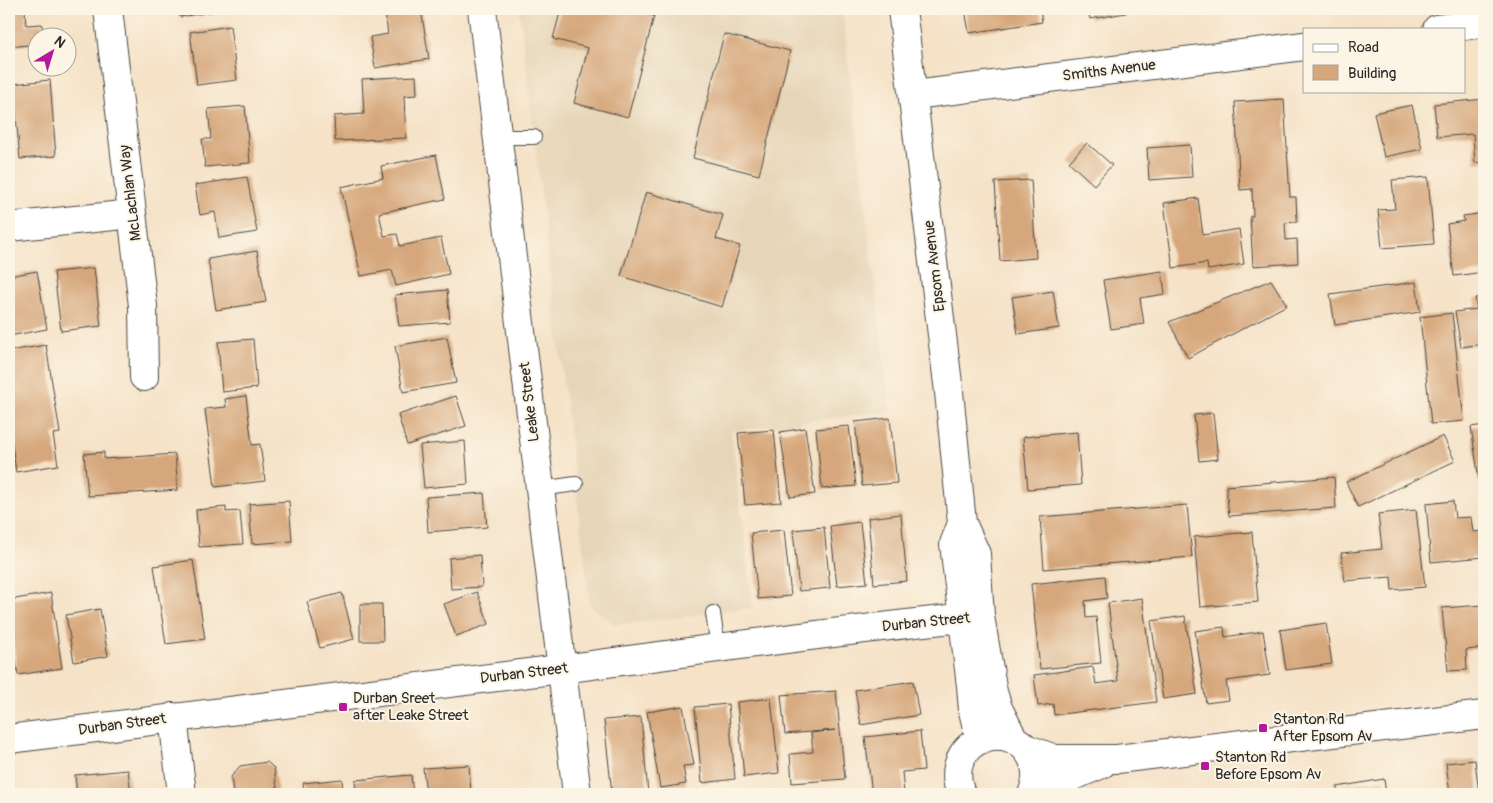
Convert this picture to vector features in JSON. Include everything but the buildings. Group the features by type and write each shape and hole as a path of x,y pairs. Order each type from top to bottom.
{"street":[{"name":"McLachlan Way","path":"108,9 143,306 144,378"},
{"name":"Leake Street","path":"482,9 577,794"},
{"name":"Epsom Avenue","path":"902,9 949,392 962,523 954,544 971,617 998,708 1034,764 1036,774 1032,793"},
{"path":"1445,28 1484,23"},
{"name":"Smiths Avenue","path":"914,95 1303,46"},
{"path":"9,227 132,214"},
{"name":"Epsom Avenue","path":"971,617 972,711 980,740"},
{"name":"Durban Street","path":"9,739 909,623 971,617"},
{"path":"962,794 958,785 957,773 958,763 964,753 971,745 980,740 997,736 1055,759 1117,758 1484,716"},
{"path":"173,717 182,794"},
{"path":"1032,793 1117,758"}],"lane":[{"path":"497,139 512,136 534,136"},
{"path":"540,489 576,484"},
{"path":"713,612 718,648"}],"shaded area":[{"path":"519,9 842,9 890,411 731,431 753,608 615,625 590,606"}],"place":[{"name":"Durban Sreet after Leake Street","path":"343,707"},
{"name":"Stanton Rd After Epsom Av","path":"1263,728"},
{"name":"Stanton Rd Before Epsom Av","path":"1205,766"}]}
